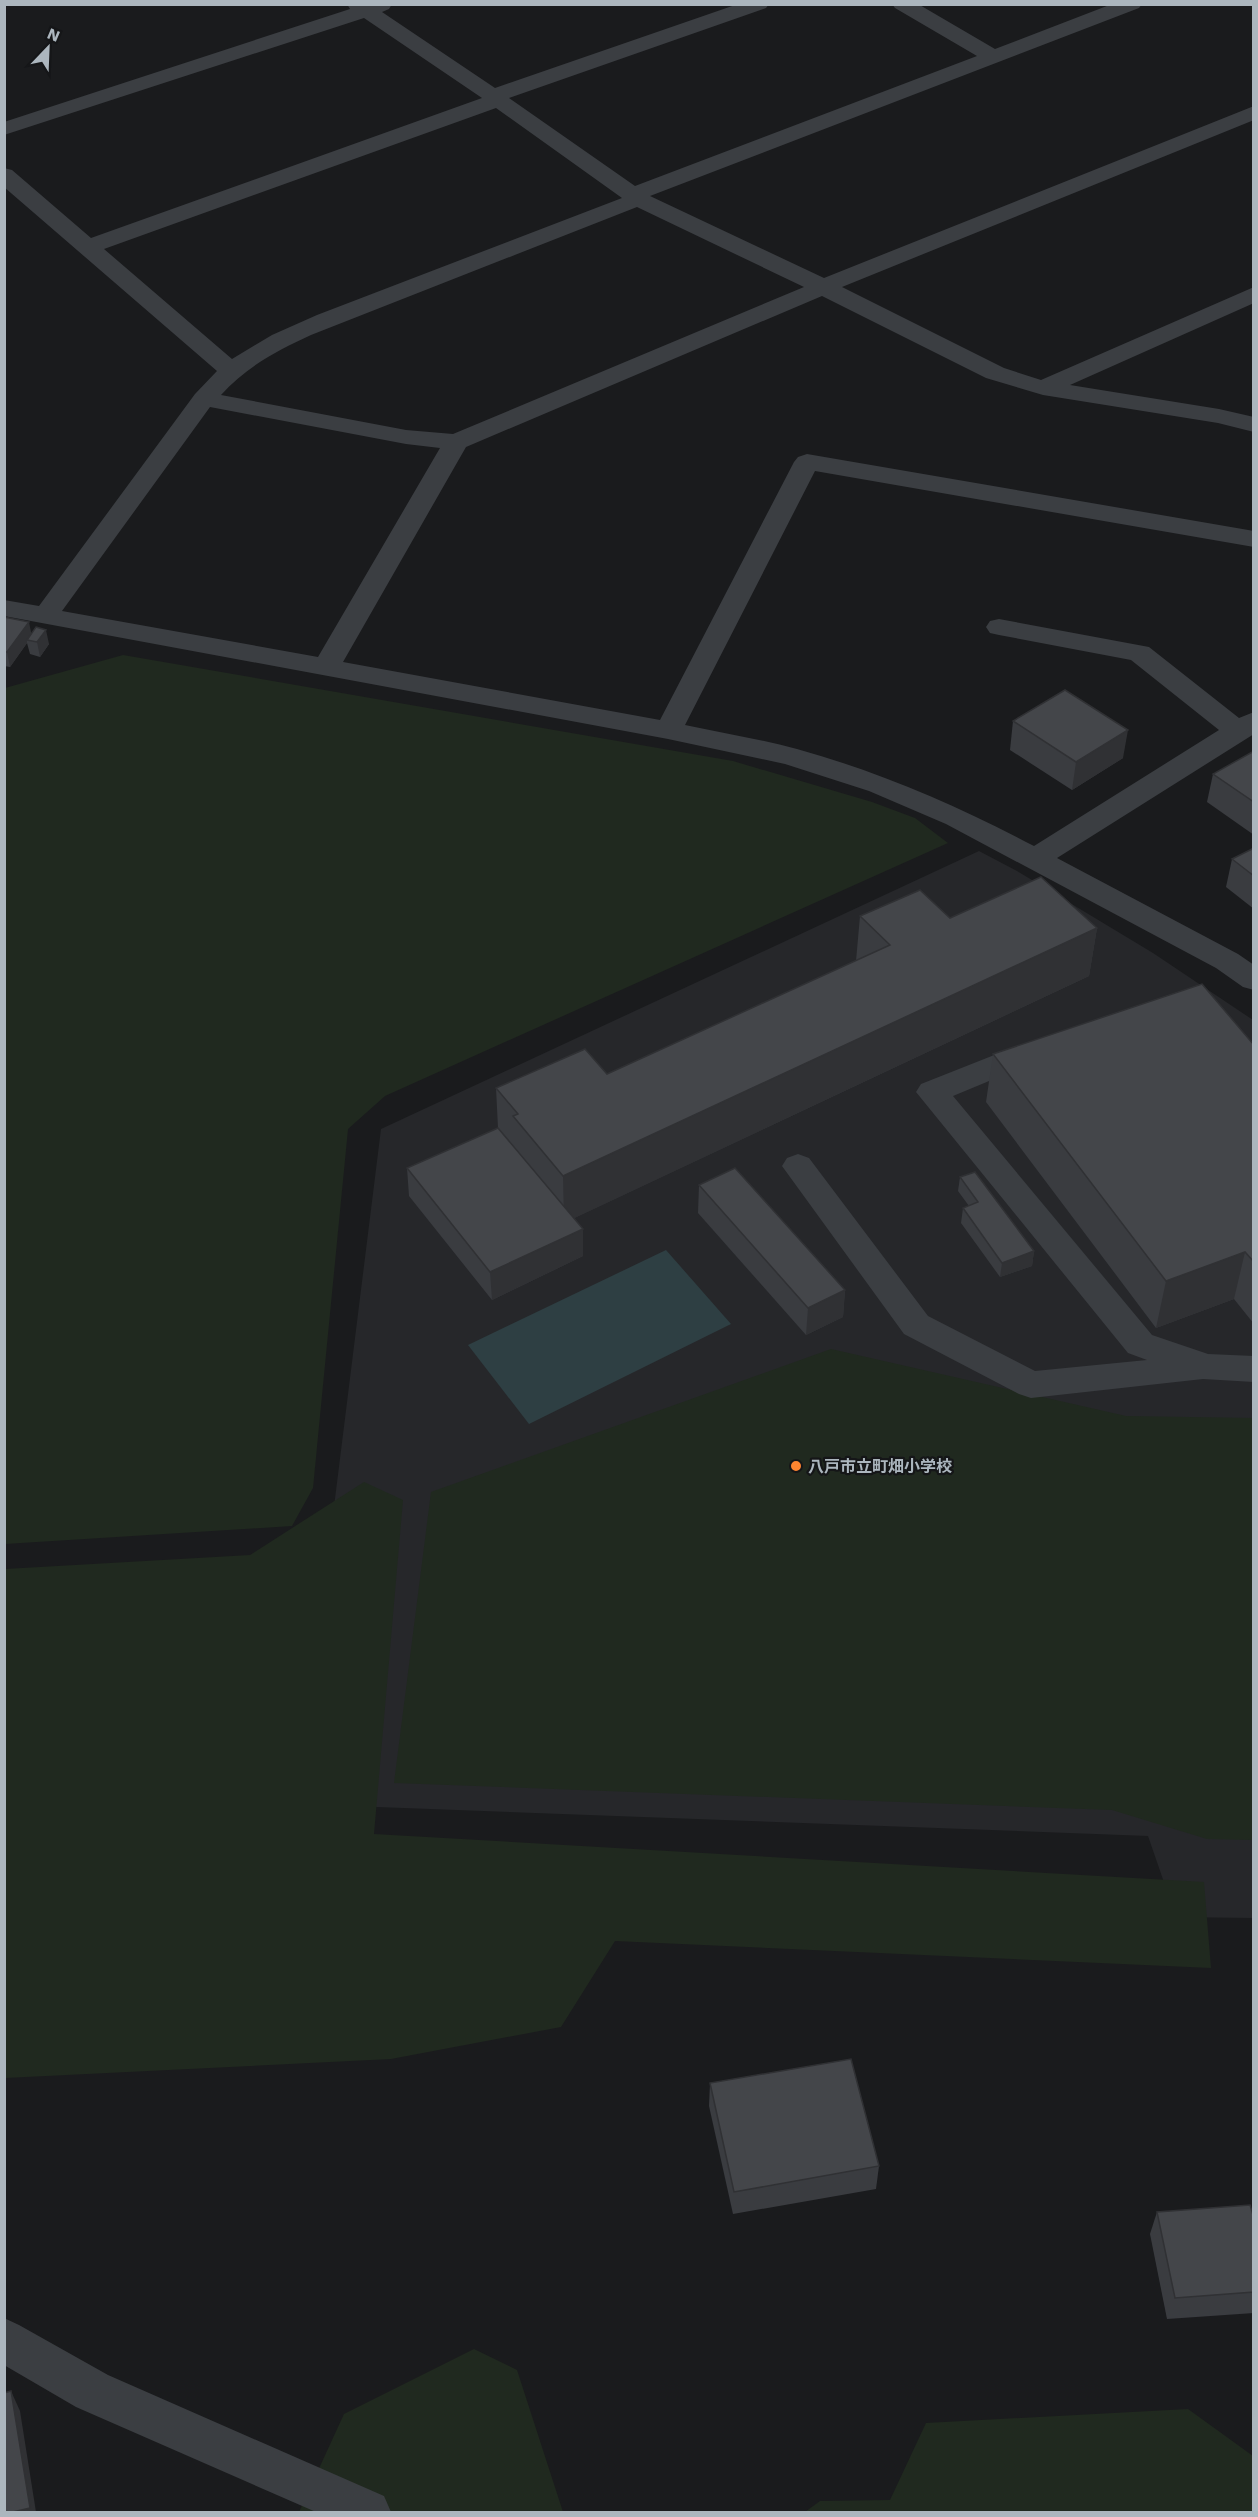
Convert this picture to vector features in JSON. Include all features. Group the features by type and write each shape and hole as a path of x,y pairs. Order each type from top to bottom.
{"street":[{"path":"90,246 759,4"},
{"path":"902,4 994,57"},
{"path":"45,616 204,399 231,370 271,343 433,277 588,220 635,197 1132,4"},
{"path":"4,129 368,6 635,197 823,287 995,374 1042,388 1219,416 1254,425"},
{"path":"204,399 406,437 456,442 823,287 1254,112"},
{"path":"4,176 90,246 231,370"},
{"path":"1042,388 1254,294"},
{"path":"326,667 456,442"},
{"path":"668,730 807,462 1254,539"},
{"path":"4,608 668,730 790,756 879,785 956,817 1227,961 1254,980"},
{"path":"999,627 1140,653 1246,726 1036,858"},
{"path":"1012,1059 932,1092 1140,1344 1207,1367"},
{"path":"798,1166 916,1325 1031,1385 1207,1367 1254,1370"},
{"path":"4,2340 92,2391 368,2512"}],"shaded area":[{"name":"八戸市立町畑小学校","path":"979,851 1017,871 1153,953 1253,1020 1253,1918 1176,1917 1148,1836 297,1804 381,1129"},
{"path":"666,1250 731,1324 529,1424 468,1345"}],"green space":[{"path":"123,655 733,761 872,802 915,818 948,843 385,1096 348,1129 313,1488 292,1526 5,1544 5,688"},
{"path":"831,1349 1126,1416 1253,1418 1253,1840 1207,1839 1112,1810 394,1783 431,1492"},
{"path":"364,1482 403,1500 374,1834 1204,1882 1211,1968 615,1941 561,2027 391,2059 5,2078 5,1569 250,1555"},
{"path":"474,2349 517,2370 563,2512 299,2512 344,2414"},
{"path":"1188,2409 1253,2456 1253,2512 805,2512 820,2501 890,2500 926,2423"}],"building":[{"path":"4,617 29,622 7,652 4,652"},
{"path":"36,627 46,630 37,642 27,640"},
{"path":"1065,690 1128,730 1076,762 1013,721"},
{"path":"1254,751 1254,802 1213,774"},
{"path":"1254,848 1254,876 1232,859"},
{"path":"1041,877 1097,928 563,1176 513,1116 518,1114 496,1088 585,1049 607,1074 890,945 860,916 920,890 950,918"},
{"path":"1202,984 1254,1045 1254,1262 1245,1252 1166,1281 993,1054"},
{"path":"498,1128 583,1229 490,1272 407,1168"},
{"path":"735,1168 845,1290 808,1308 699,1185"},
{"path":"975,1172 1034,1251 1002,1263 963,1208 978,1202 960,1177"},
{"path":"851,2059 879,2166 734,2192 710,2083"},
{"path":"1250,2205 1254,2218 1254,2292 1175,2298 1157,2212"},
{"path":"11,2391 30,2508 4,2512 4,2393"}],"place":[{"name":"八戸市立町畑小学校","path":"796,1466"}]}
